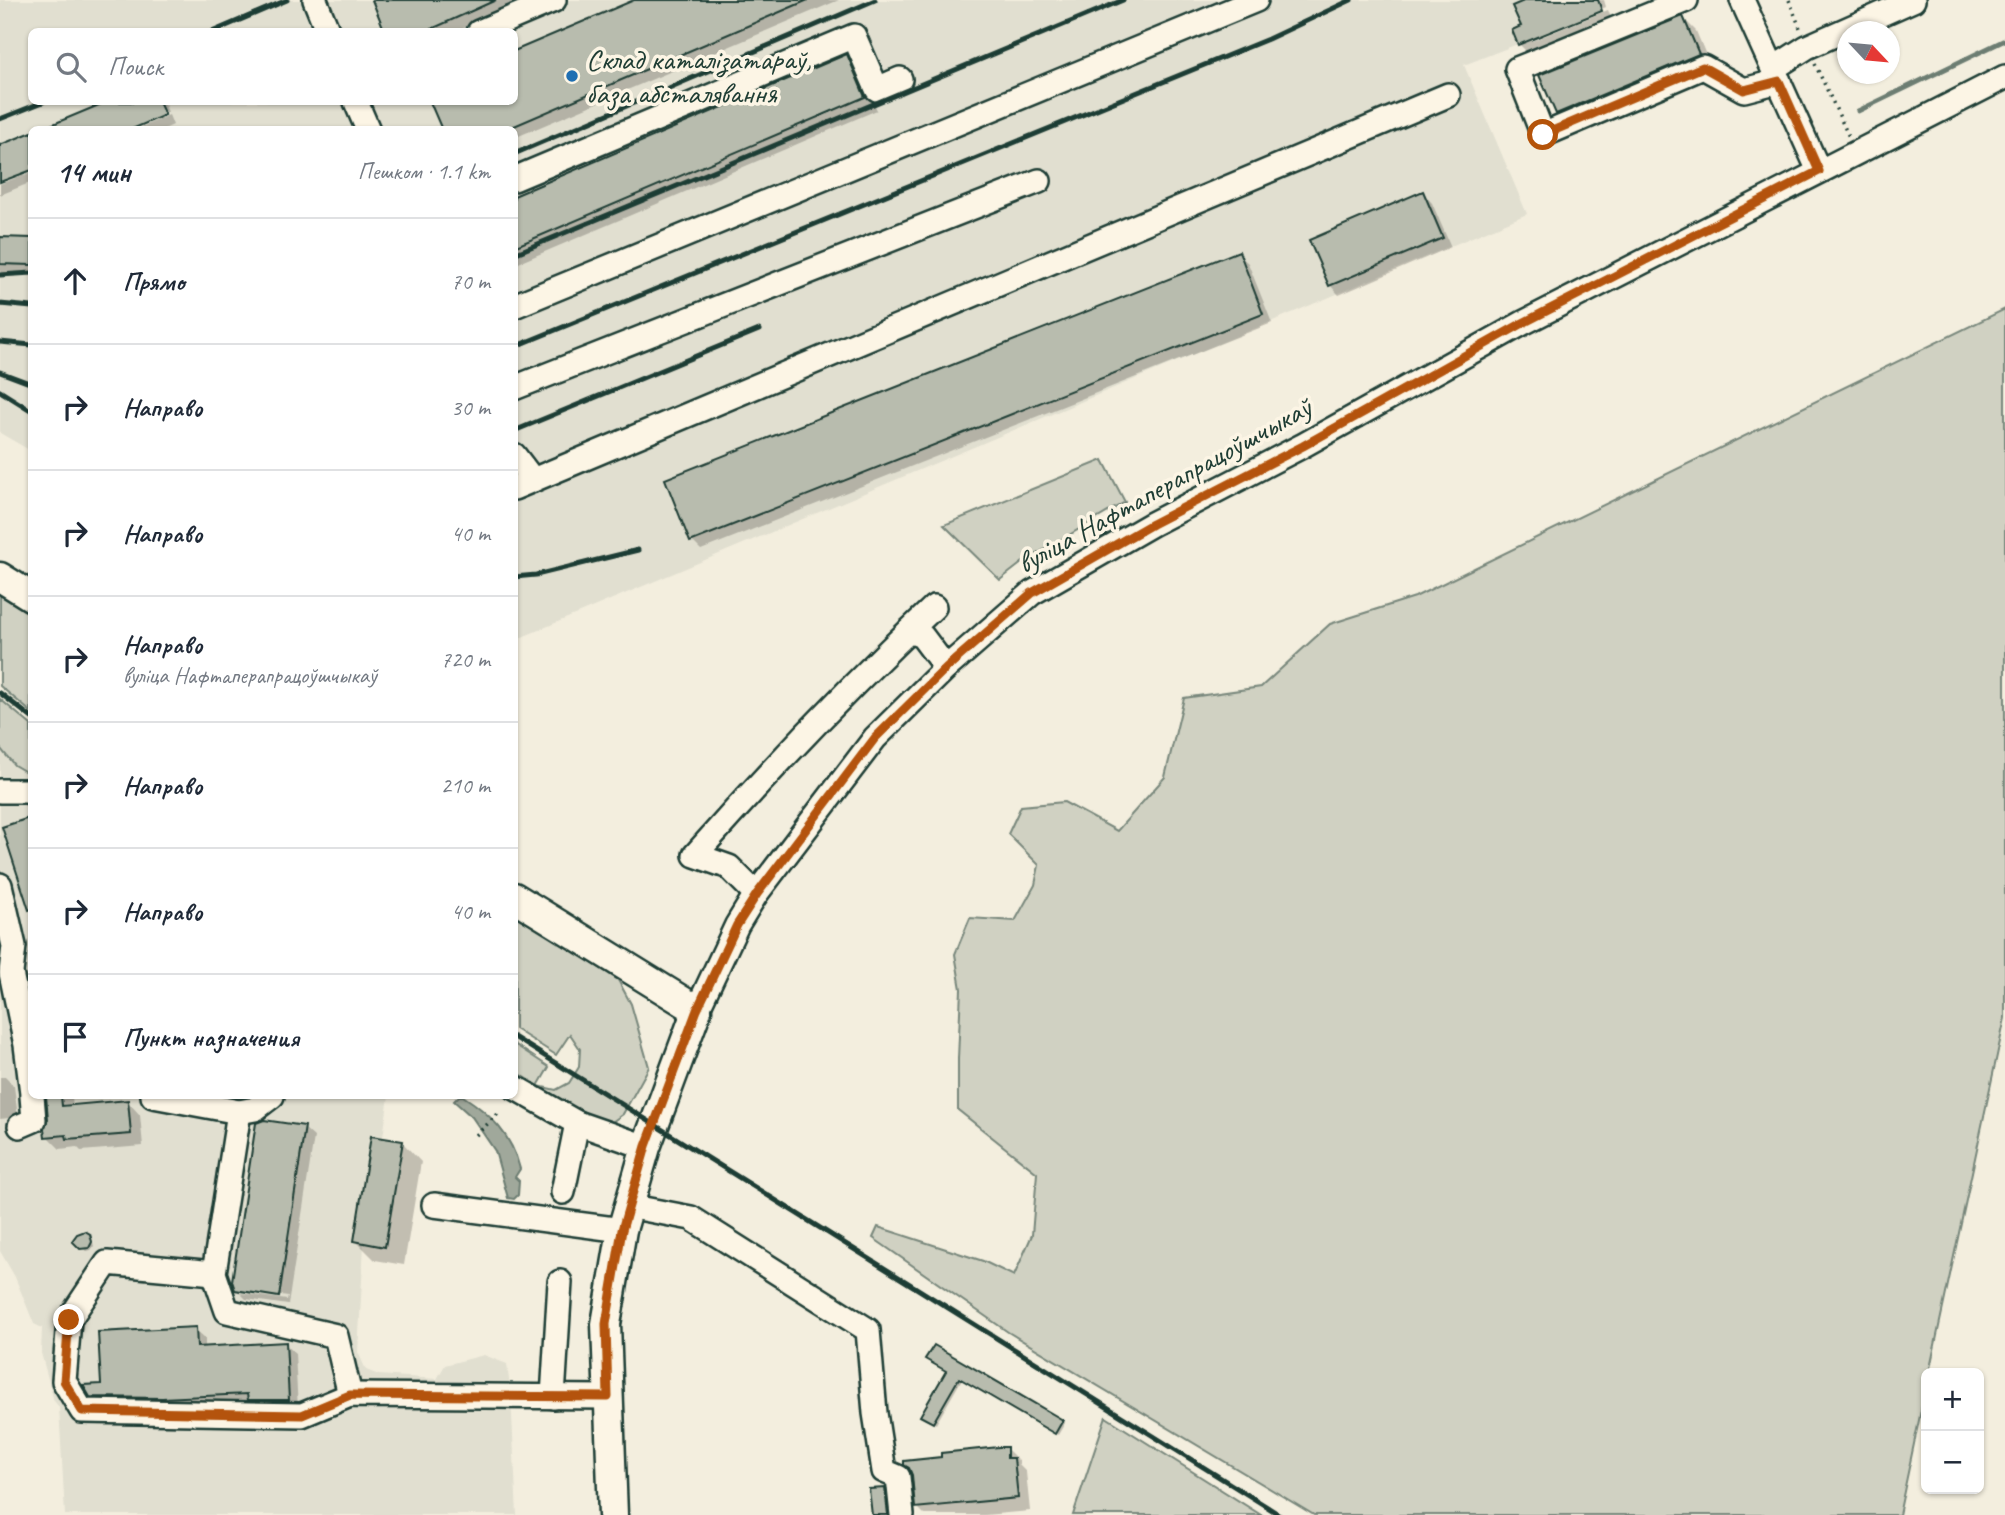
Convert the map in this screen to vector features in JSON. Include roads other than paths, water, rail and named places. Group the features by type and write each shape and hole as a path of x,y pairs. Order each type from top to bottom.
{"main road":[{"path":"0,577 28,594"},
{"path":"518,899 697,1010"},
{"name":"вуліца Нафтаперапрацоўшчыкаў","path":"613,1515 606,1324 625,1218 646,1146 697,1010"}],"street":[{"path":"315,0 326,28"},
{"path":"488,28 554,0"},
{"path":"518,304 1256,0"},
{"path":"1686,0 1517,69 1543,135 1703,67 1744,90 1776,75 1807,47 1873,8 1913,0"},
{"path":"1742,0 1819,171"},
{"path":"518,178 855,36 877,89 901,79"},
{"name":"вуліца Нафтаперапрацоўшчыкаў","path":"697,1010 737,925 757,894 875,738 946,668 1032,593 1152,524 1303,446 1523,323 2005,77"},
{"path":"518,467 524,484 1448,95"},
{"path":"357,105 366,126"},
{"path":"518,386 1039,181"},
{"path":"757,894 729,867 695,855 750,792 934,607"},
{"path":"909,631 922,636 946,668"},
{"path":"0,791 28,791"},
{"path":"0,885 14,946 11,973 28,1061"},
{"path":"518,1089 577,1123 646,1146"},
{"path":"20,1126 34,1120 32,1099"},
{"path":"169,1099 239,1112 255,1110 268,1099"},
{"path":"239,1112 214,1273 227,1311 336,1336 350,1395"},
{"path":"563,1192 577,1123"},
{"path":"434,1205 625,1218 691,1218 868,1330 875,1413 884,1471 898,1478 902,1515"},
{"path":"214,1273 107,1263 69,1320 64,1381 82,1411 302,1415 350,1395 608,1397"},
{"path":"553,1396 560,1282"}],"waterway":[{"path":"1858,111 2005,40"}],"railway":[{"path":"221,28 287,0"},
{"path":"518,152 875,0"},
{"path":"518,252 1123,0"},
{"path":"518,345 1268,39 1351,0"},
{"path":"0,119 35,105"},
{"path":"0,275 28,273"},
{"path":"0,304 28,307"},
{"path":"518,429 759,330"},
{"path":"0,342 28,345"},
{"path":"0,372 28,382"},
{"path":"0,391 28,408"},
{"path":"518,577 536,575 638,550"},
{"path":"0,693 28,715"},
{"path":"518,1039 1280,1515"}],"place":[{"name":"Склад каталізатараў, база абсталявання","path":"572,76"}]}
